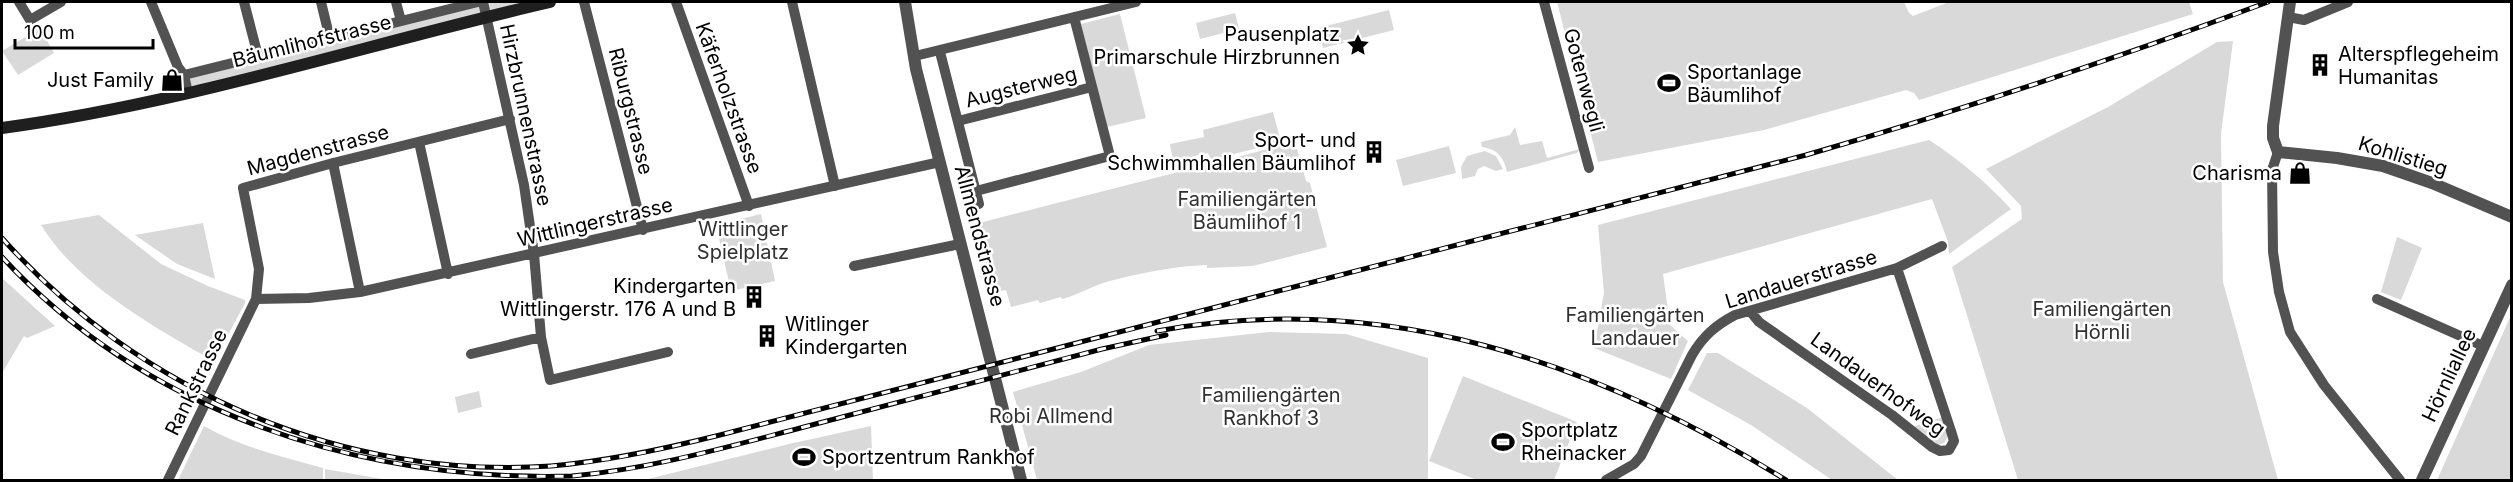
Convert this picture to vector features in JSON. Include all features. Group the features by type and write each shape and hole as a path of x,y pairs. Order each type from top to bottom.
{"main road":[{"name":"Bäumlihofstrasse","path":"2,128 87,115 188,93 550,2"}],"street":[{"path":"19,2 30,20 61,2"},
{"path":"151,2 177,67 184,75 188,93"},
{"path":"244,2 258,56"},
{"path":"321,2 330,39"},
{"path":"396,2 401,21"},
{"name":"Bäumlihofstrasse","path":"184,75 478,2"},
{"name":"Hirzbrunnenstrasse","path":"483,2 524,185 534,254 541,337 550,380 668,352"},
{"name":"Riburgstrasse","path":"584,2 643,230"},
{"name":"Käferholzstrasse","path":"676,2 749,206"},
{"path":"792,2 835,186"},
{"name":"Allmendstrasse","path":"905,2 940,162 1021,480"},
{"path":"915,56 940,52 1136,2"},
{"name":"Gotenwegli","path":"1544,2 1589,168"},
{"path":"2290,2 2273,126 2273,138 2278,152 2272,170 2273,252 2279,292 2290,332 2324,385 2400,480"},
{"path":"2288,17 2304,20 2348,2"},
{"path":"976,191 1110,156 1074,17"},
{"name":"Allmendstrasse","path":"940,52 979,204"},
{"name":"Augsterweg","path":"958,121 1092,87"},
{"name":"Magdenstrasse","path":"256,300 259,269 243,188 510,119"},
{"path":"419,142 448,274"},
{"name":"Kohlistieg","path":"2278,152 2337,158 2383,166 2432,183 2511,217"},
{"name":"Wittlingerstrasse","path":"256,300 309,298 360,292 940,162"},
{"path":"333,163 360,292"},
{"path":"854,266 960,244"},
{"name":"Landauerstrasse","path":"1606,480 1634,465 1641,456 1701,340 1722,322 1750,311 1897,268 1942,246"},
{"name":"Landauerhofweg","path":"1750,311 1759,322 1892,415 1932,447 1940,451 1949,450 1954,441 1897,268"},
{"name":"Hörnliallee","path":"2422,480 2511,285"},
{"path":"2377,299 2483,346"},
{"name":"Rankstrasse","path":"168,480 256,300"},
{"path":"471,354 541,337"}],"green space":[{"path":"478,2 550,2 188,93 184,75"},
{"path":"1557,2 1904,2 1913,16 1949,2 2189,2 2193,14 1919,100 1914,93 1906,90 1764,130 1598,162"},
{"path":"1389,10 1394,30 1323,48 1318,28"},
{"path":"1235,13 1239,29 1200,39 1196,23"},
{"path":"1120,14 1146,118 1107,127 1081,24"},
{"path":"40,28 54,53 18,75 2,51"},
{"name":"Familiengärten Hörnli","path":"2233,41 2221,134 2223,282 2278,480 2018,480 1952,267 2022,219 2021,206 1986,169 2108,107 2217,42"},
{"path":"1273,112 1281,142 1211,160 1208,153 1173,161 1170,144 1204,137 1203,130"},
{"path":"1515,127 1520,145 1542,141 1547,158 1580,149 1577,153 1507,172 1499,155 1482,147 1481,142 1510,135"},
{"name":"Familiengärten Landauer","path":"1929,140 1972,172 2011,209 1949,254 1948,242 1932,199 1663,274 1670,325 1688,341 1671,379 1594,348 1604,293 1598,225"},
{"name":"Familiengärten Bäumlihof 1","path":"1295,142 1306,181 1310,183 1327,247 1253,266 1207,268 1207,265 1158,270 1104,283 1062,299 1061,297 1040,303 1038,300 1011,307 1006,290 991,293 975,224"},
{"path":"1449,146 1456,173 1403,186 1396,160"},
{"path":"1485,151 1496,156 1503,169 1496,171 1484,166 1478,169 1475,176 1462,179 1461,167 1467,156"},
{"name":"Wittlinger Spielplatz","path":"761,214 775,281 731,291 716,225"},
{"path":"99,215 161,264 245,300 214,361 143,319 96,285 56,246 41,225"},
{"path":"203,223 215,279 177,264 135,235"},
{"path":"2397,237 2422,248 2401,300 2381,292"},
{"path":"2,278 55,326 27,338 24,336 2,373"},
{"path":"2511,315 2511,480 2437,480 2503,333"},
{"name":"Familiengärten Rankhof 3","path":"1269,332 1346,334 1428,358 1428,480 1037,480 1013,392 1081,372 1149,345"},
{"path":"1707,353 1718,353 1807,408 1898,480 1832,480 1751,425 1688,390"},
{"name":"Sportplatz Rheinacker","path":"1463,376 1577,422 1554,480 1477,480 1429,461"},
{"path":"479,391 482,407 458,413 455,397"},
{"path":"1943,417 1948,436 1944,443 1938,445 1916,430 1915,426"},
{"path":"204,426 247,446 323,468 323,480 178,480"},
{"name":"Sportzentrum Rankhof","path":"871,426 873,480 644,480 789,444"},
{"path":"325,469 388,480 325,480"}],"railway":[{"path":"2,238 56,293 116,341 181,382 250,415 322,441 397,458 474,467 572,464 636,454 720,435 1806,155 2038,83 2268,2"},
{"path":"2,257 59,311 122,358 190,396 262,427 336,450 414,466 493,475 572,476 660,463 1102,349 1166,335"},
{"path":"1157,331 1241,321 1324,320 1405,329 1485,346 1562,370 1639,401 1713,438 1786,480"}],"place":[{"name":"Pausenplatz Primarschule Hirzbrunnen","path":"1358,45"},
{"name":"Alterspflegeheim Humanitas","path":"2320,65"},
{"name":"Just Family","path":"172,80"},
{"name":"Sportanlage Bäumlihof","path":"1669,83"},
{"name":"Sport- und Schwimmhallen Bäumlihof","path":"1374,152"},
{"name":"Charisma","path":"2300,173"},
{"name":"Kindergarten Wittlingerstr. 176 A und B","path":"754,297"},
{"name":"Witlinger Kindergarten","path":"767,336"},
{"name":"Sportplatz Rheinacker","path":"1503,442"},
{"name":"Sportzentrum Rankhof","path":"804,457"}],"park label":[{"name":"Robi Allmend","path":"1051,416"}]}
